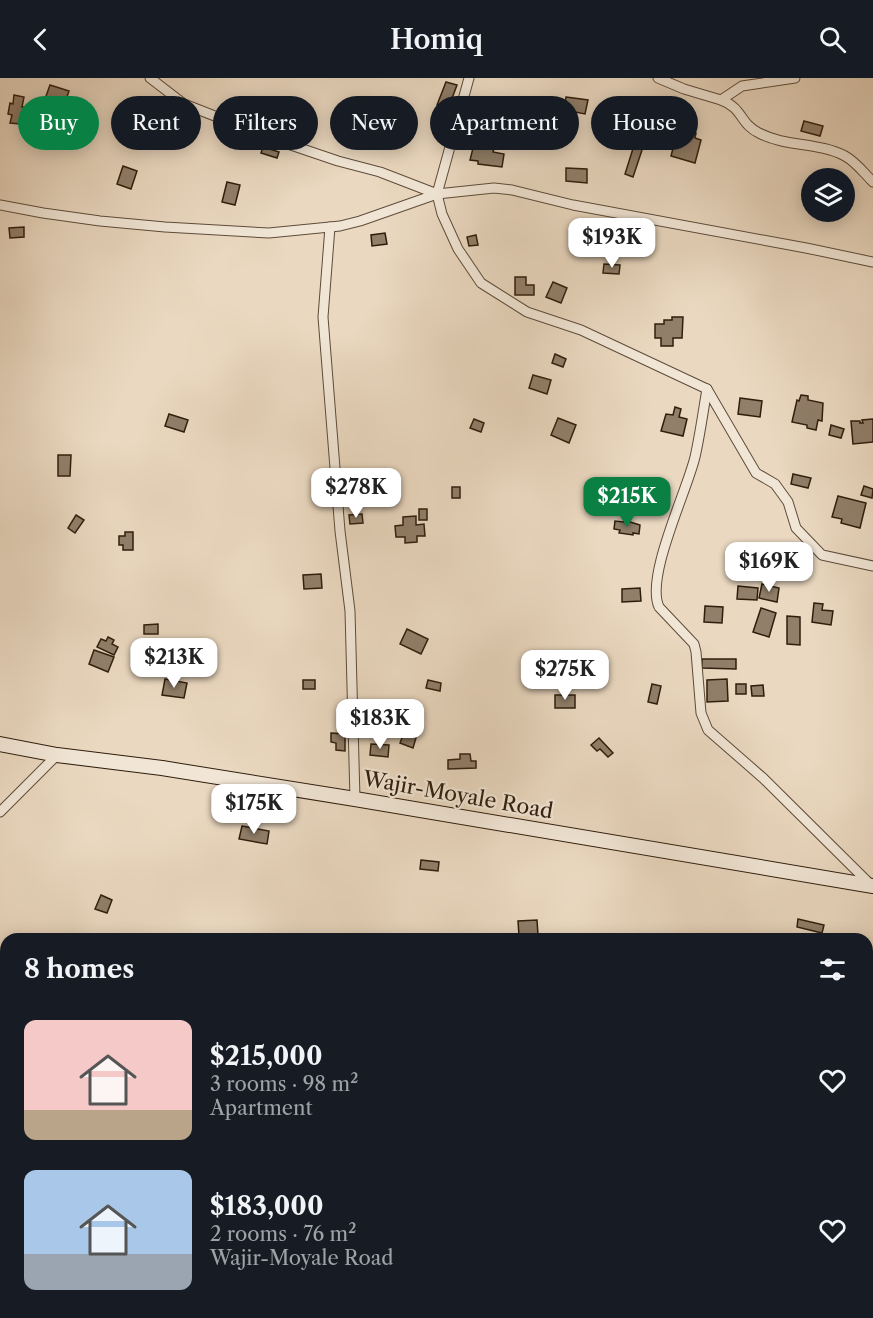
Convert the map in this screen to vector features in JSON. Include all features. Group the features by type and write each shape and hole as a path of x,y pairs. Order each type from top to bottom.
{"main road":[{"name":"Wajir-Moyale Road","path":"0,744 57,755 162,768 355,799 873,886"}],"street":[{"path":"150,78 184,104 279,141 338,161 380,172 437,194"},
{"path":"469,78 437,194 442,214 458,249 481,282 496,294 527,312 580,330 706,389 756,473 775,484 788,502 796,528 822,555 873,566"},
{"path":"658,78 735,106 746,124 758,133 780,141 831,151 846,157 873,182"},
{"path":"721,100 742,82 795,78"},
{"path":"0,205 43,213 165,227 269,233 330,227 360,221 437,194 484,189 512,190 573,205 784,243 873,262"},
{"path":"330,227 323,317 340,531 350,611 355,799"},
{"path":"706,389 694,459 663,551 656,600 659,607 694,644 702,713 708,730 764,778 873,886"},
{"path":"0,812 57,755"}],"building":[{"path":"446,82 457,85 453,96 441,96"},
{"path":"50,85 69,91 67,96 46,96"},
{"path":"14,95 19,96 18,124 10,123 12,115 8,114 10,103 13,104"},
{"path":"579,99 588,100 585,114 579,113"},
{"path":"804,121 823,126 820,136 801,131"},
{"path":"698,139 701,140 695,163 671,156 673,150 698,150"},
{"path":"262,150 279,152 277,158 261,153"},
{"path":"472,150 494,150 493,152 504,154 502,167 478,164 478,161 470,160"},
{"path":"633,150 642,150 633,177 625,174"},
{"path":"123,166 137,171 131,189 117,184"},
{"path":"566,168 587,169 587,183 566,181"},
{"path":"227,182 240,185 235,205 222,202"},
{"path":"24,227 24,237 10,238 9,228"},
{"path":"610,227 612,240 599,238 599,233 605,233 605,228"},
{"path":"385,233 387,244 372,246 371,235"},
{"path":"476,235 478,245 469,246 467,237"},
{"path":"604,264 620,265 619,274 603,273"},
{"path":"515,277 526,277 526,285 534,285 534,295 515,295"},
{"path":"553,282 567,288 561,303 546,297"},
{"path":"672,317 683,317 682,338 673,338 673,346 661,346 661,338 655,338 655,324 664,324 664,320 672,320"},
{"path":"555,354 566,359 563,367 552,363"},
{"path":"533,375 551,380 547,394 529,388"},
{"path":"801,395 808,396 808,400 823,403 822,421 818,420 816,430 807,428 807,425 792,422 797,400 799,401"},
{"path":"740,398 762,401 760,417 738,414"},
{"path":"675,407 681,409 679,417 687,419 683,436 661,431 666,414 673,415"},
{"path":"169,414 188,420 184,432 165,426"},
{"path":"558,418 576,425 569,443 551,435"},
{"path":"474,419 484,423 481,432 470,428"},
{"path":"873,419 873,442 853,444 851,421 863,423 862,420"},
{"path":"831,425 844,429 841,438 829,435"},
{"path":"58,455 71,455 70,476 58,476"},
{"path":"793,474 811,478 808,488 791,484"},
{"path":"864,486 873,489 872,498 861,495"},
{"path":"452,487 460,487 460,498 452,498"},
{"path":"838,496 866,503 860,528 841,523 842,519 832,517"},
{"path":"419,509 427,509 427,520 419,520"},
{"path":"362,514 363,523 350,524 349,515"},
{"path":"76,515 84,520 75,533 68,528"},
{"path":"416,516 416,525 424,524 425,536 417,536 417,542 405,543 405,537 396,537 395,526 403,525 403,517"},
{"path":"624,520 640,525 639,534 619,533 620,530 614,529 615,521 624,522"},
{"path":"125,532 133,532 133,550 123,550 123,545 119,545 119,536 125,536"},
{"path":"321,574 322,588 304,589 303,575"},
{"path":"762,584 779,588 777,602 759,598"},
{"path":"738,586 758,588 757,600 737,599"},
{"path":"640,588 641,601 622,602 622,589"},
{"path":"814,603 823,604 822,610 833,611 831,625 812,622"},
{"path":"705,606 723,607 722,623 704,622"},
{"path":"761,608 776,613 769,637 753,632"},
{"path":"787,616 800,617 800,645 787,644"},
{"path":"158,624 158,634 144,634 144,625"},
{"path":"407,629 428,639 421,654 400,644"},
{"path":"108,637 114,640 112,644 118,647 114,655 97,647 101,639 106,641"},
{"path":"94,650 114,657 108,672 89,664"},
{"path":"702,659 736,659 736,669 702,668"},
{"path":"165,679 187,683 184,698 162,695"},
{"path":"727,679 728,701 707,702 707,680"},
{"path":"303,680 315,680 315,689 303,689"},
{"path":"428,680 441,683 440,691 426,688"},
{"path":"652,684 661,686 657,704 648,702"},
{"path":"736,684 746,684 746,694 736,694"},
{"path":"763,685 764,696 752,696 751,686"},
{"path":"555,695 575,695 575,708 555,708"},
{"path":"406,727 418,731 413,748 400,743"},
{"path":"331,733 345,734 345,751 336,750 336,743 331,742"},
{"path":"599,738 613,753 608,757 600,749 597,751 591,745"},
{"path":"371,744 389,745 388,757 370,755"},
{"path":"460,754 470,754 471,761 476,761 476,768 448,769 448,760 460,759"},
{"path":"242,826 269,831 267,844 239,839"},
{"path":"421,860 439,862 438,871 420,869"},
{"path":"101,895 112,900 107,913 95,909"},
{"path":"798,919 824,925 822,933 797,927"},
{"path":"537,920 538,933 519,933 518,921"}]}
